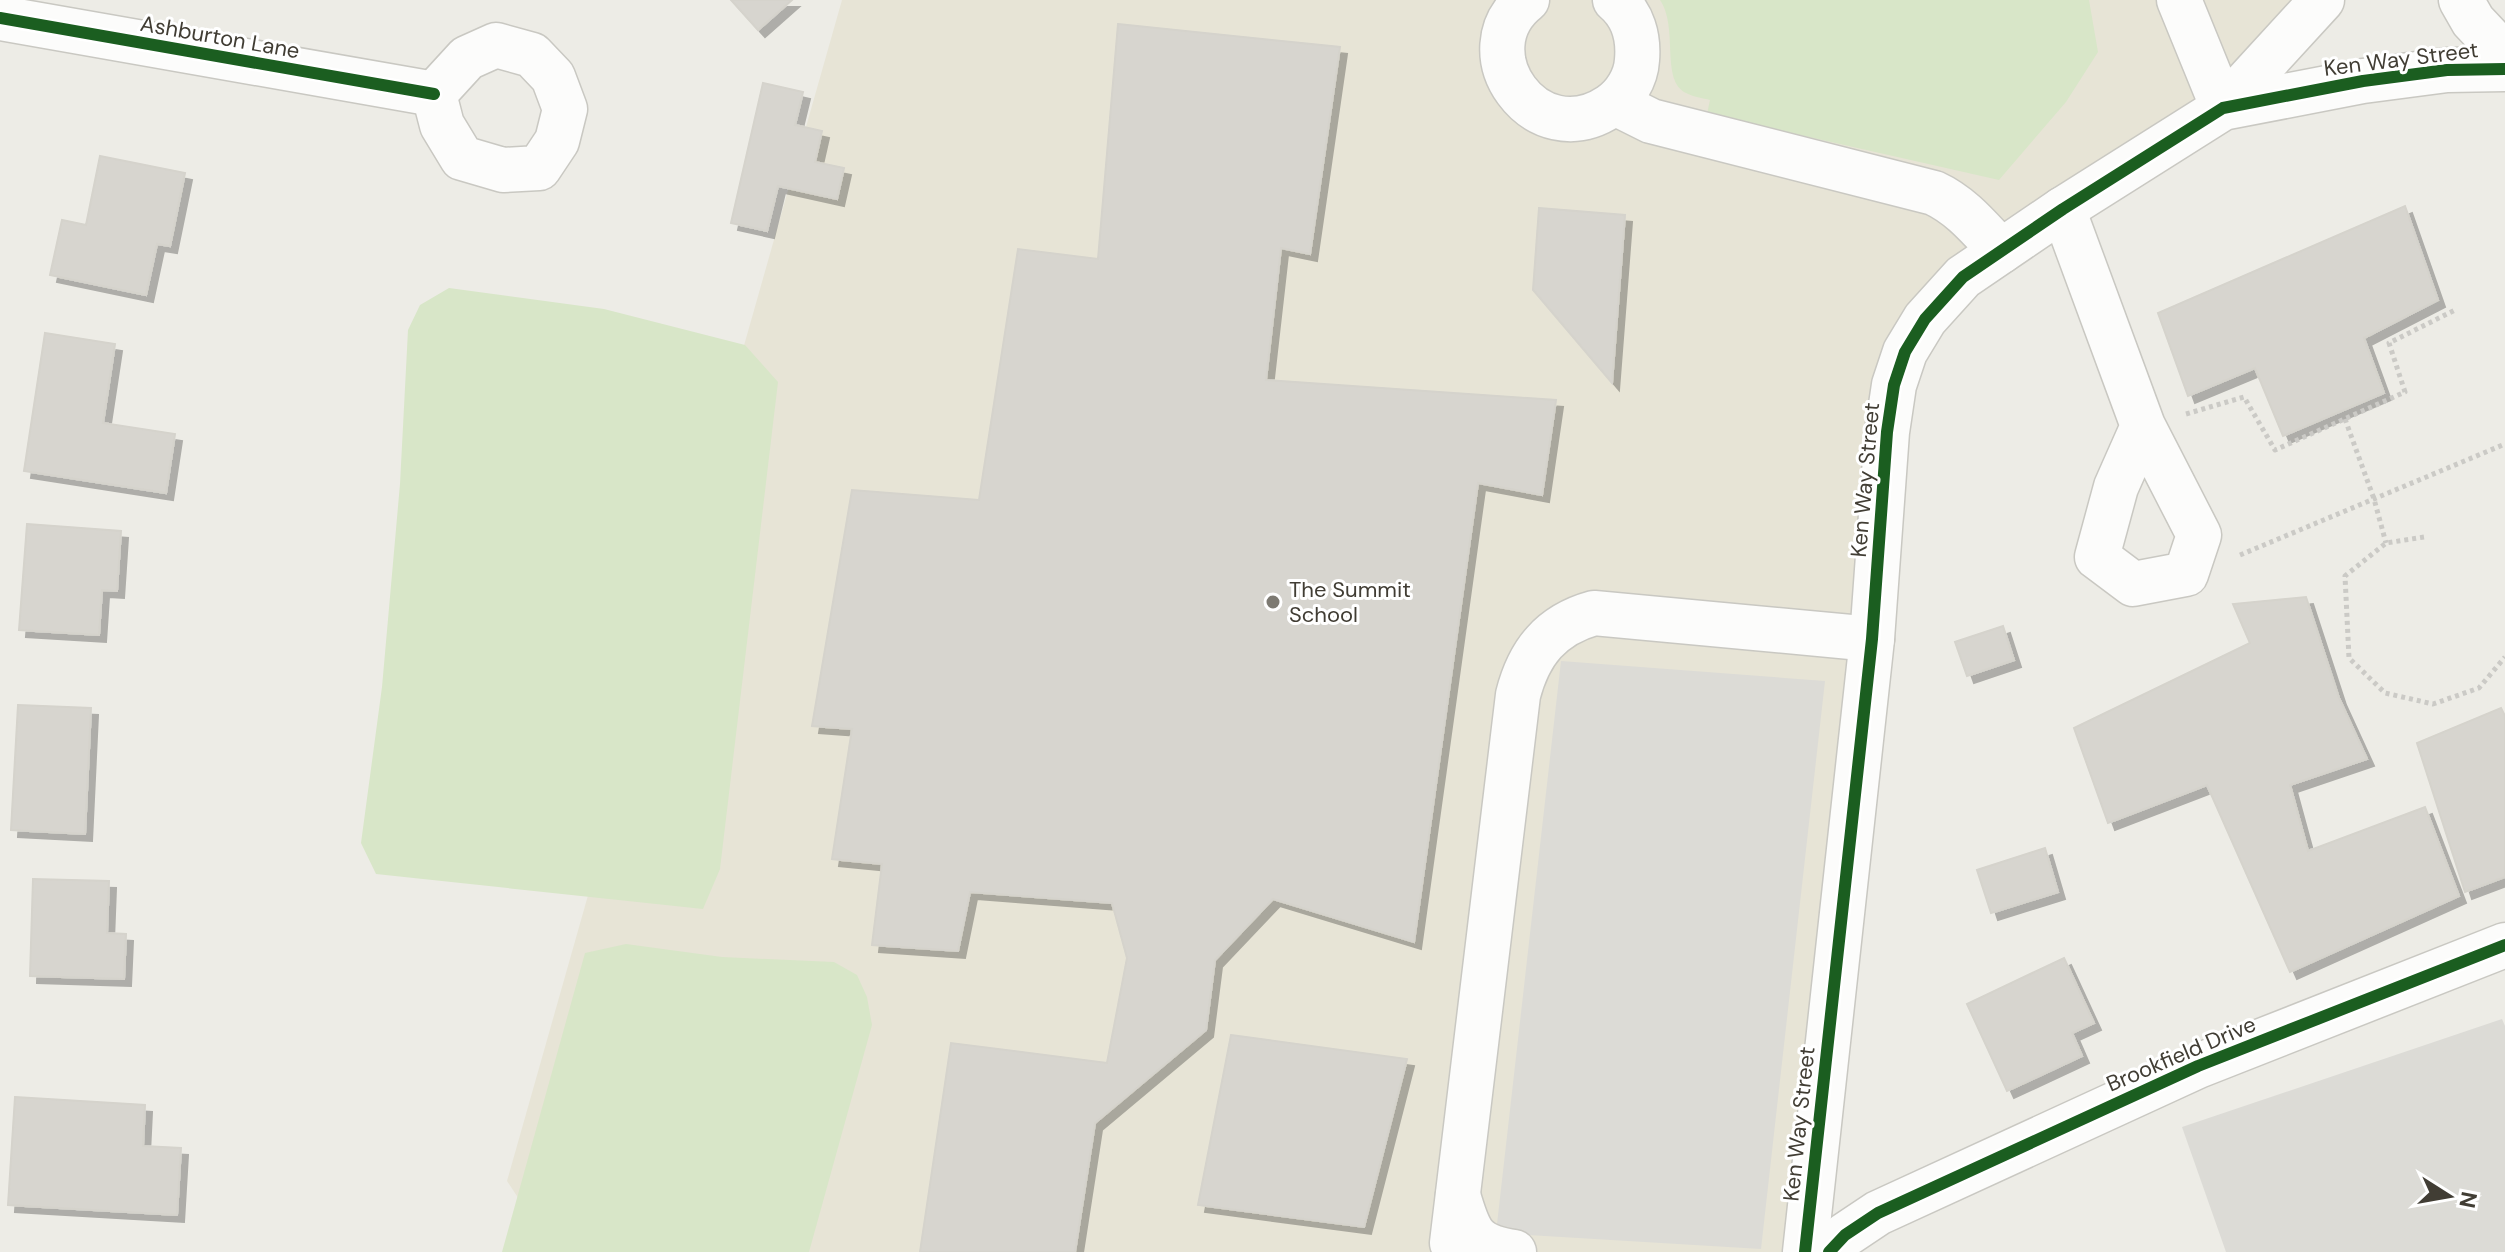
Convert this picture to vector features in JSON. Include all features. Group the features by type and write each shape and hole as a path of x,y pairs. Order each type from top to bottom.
{"street":[{"path":"1527,0 1509,22 1503,44 1504,67 1513,89 1529,106 1550,116 1573,120 1595,115 1615,103 1629,86 1637,66 1639,45 1633,24 1615,0"},
{"path":"2179,0 2223,108 2322,0"},
{"path":"2461,0 2473,21 2505,55"},
{"name":"Ashburton Lane","path":"0,18 434,94"},
{"name":"Ken Way Street","path":"1805,1252 1872,639 1887,432 1894,385 1905,352 1925,319 1963,277 2063,209 2223,108 2378,78 2447,70 2505,69"},
{"path":"1615,103 1651,121 1934,193 1966,213 2001,251"},
{"path":"2063,209 2143,426"},
{"path":"1452,1243 1518,695 1524,673 1539,648 1563,626 1594,613 1872,639"},
{"name":"Brookfield Drive","path":"1829,1252 1845,1235 1878,1213 2198,1066 2505,945"},
{"path":"1458,1195 1466,1221 1478,1240 1492,1249 1514,1252"}],"path":[{"path":"2143,426 2244,397 2275,450 2405,392 2389,343 2457,309"},
{"path":"2345,419 2374,499 2386,543"},
{"path":"2228,560 2505,444"},
{"path":"2424,537 2386,543 2345,576 2349,658 2385,693 2433,704 2479,688 2505,657"}],"shaded area":[{"name":"The Summit School","path":"842,0 2336,0 1963,277 1905,352 1805,1252 554,1252 507,1181"},
{"path":"1561,661 1825,681 1761,1249 1496,1233"},
{"path":"2502,1019 2505,1026 2505,1252 2226,1252 2182,1127"}],"green space":[{"path":"1660,0 2089,0 2098,52 2066,102 1999,180 1707,114 1710,100 1686,93 1674,77 1666,12"},
{"path":"449,288 604,309 745,345 778,382 720,869 703,909 376,874 361,843 382,687 400,484 408,330 420,305"},
{"path":"626,944 722,957 834,962 857,975 867,997 872,1025 809,1252 502,1252 585,953"}],"building":[{"path":"731,0 792,0 758,30"},
{"path":"1118,24 1340,47 1310,254 1281,248 1266,380 1556,400 1542,495 1478,483 1414,942 1273,899 1215,960 1206,1030 1095,1123 1075,1252 920,1252 951,1043 1107,1063 1127,958 1112,903 970,892 958,951 872,945 882,864 832,859 852,729 812,726 852,490 979,500 1018,249 1098,259"},
{"path":"763,83 803,92 795,125 822,131 815,162 844,168 837,199 778,186 767,231 731,223"},
{"path":"100,156 185,173 170,246 157,244 146,295 50,275 62,220 86,225"},
{"path":"2405,206 2438,300 2364,338 2384,393 2283,436 2255,368 2188,396 2158,313"},
{"path":"1539,208 1625,215 1612,383 1533,290"},
{"path":"45,333 115,344 103,423 175,434 166,493 24,471"},
{"path":"27,524 121,531 117,591 102,590 99,635 19,630"},
{"path":"2306,597 2339,698 2367,759 2290,785 2308,851 2425,807 2459,896 2290,972 2207,785 2108,823 2074,728 2250,643 2233,604"},
{"path":"2003,626 2014,660 1967,676 1955,642"},
{"path":"18,705 91,708 85,834 11,830"},
{"path":"2501,708 2505,716 2505,877 2465,892 2417,743"},
{"path":"2045,848 2058,892 1991,913 1977,870"},
{"path":"33,879 109,881 107,933 126,934 124,979 30,976"},
{"path":"2064,958 2094,1023 2072,1033 2082,1056 2007,1091 1967,1004"},
{"path":"1231,1035 1407,1059 1364,1227 1198,1205"},
{"path":"15,1097 145,1105 143,1146 181,1148 177,1215 8,1205"}],"cycle path":[{"path":"0,18 434,94"},
{"path":"1805,1252 1872,639 1887,432 1894,385 1905,352 1925,319 1963,277 2063,209 2223,108 2363,81 2447,70 2505,69"},
{"path":"1829,1252 1845,1235 1878,1213 2198,1066 2505,945"}],"place":[{"name":"The Summit School","path":"1273,602"}]}
